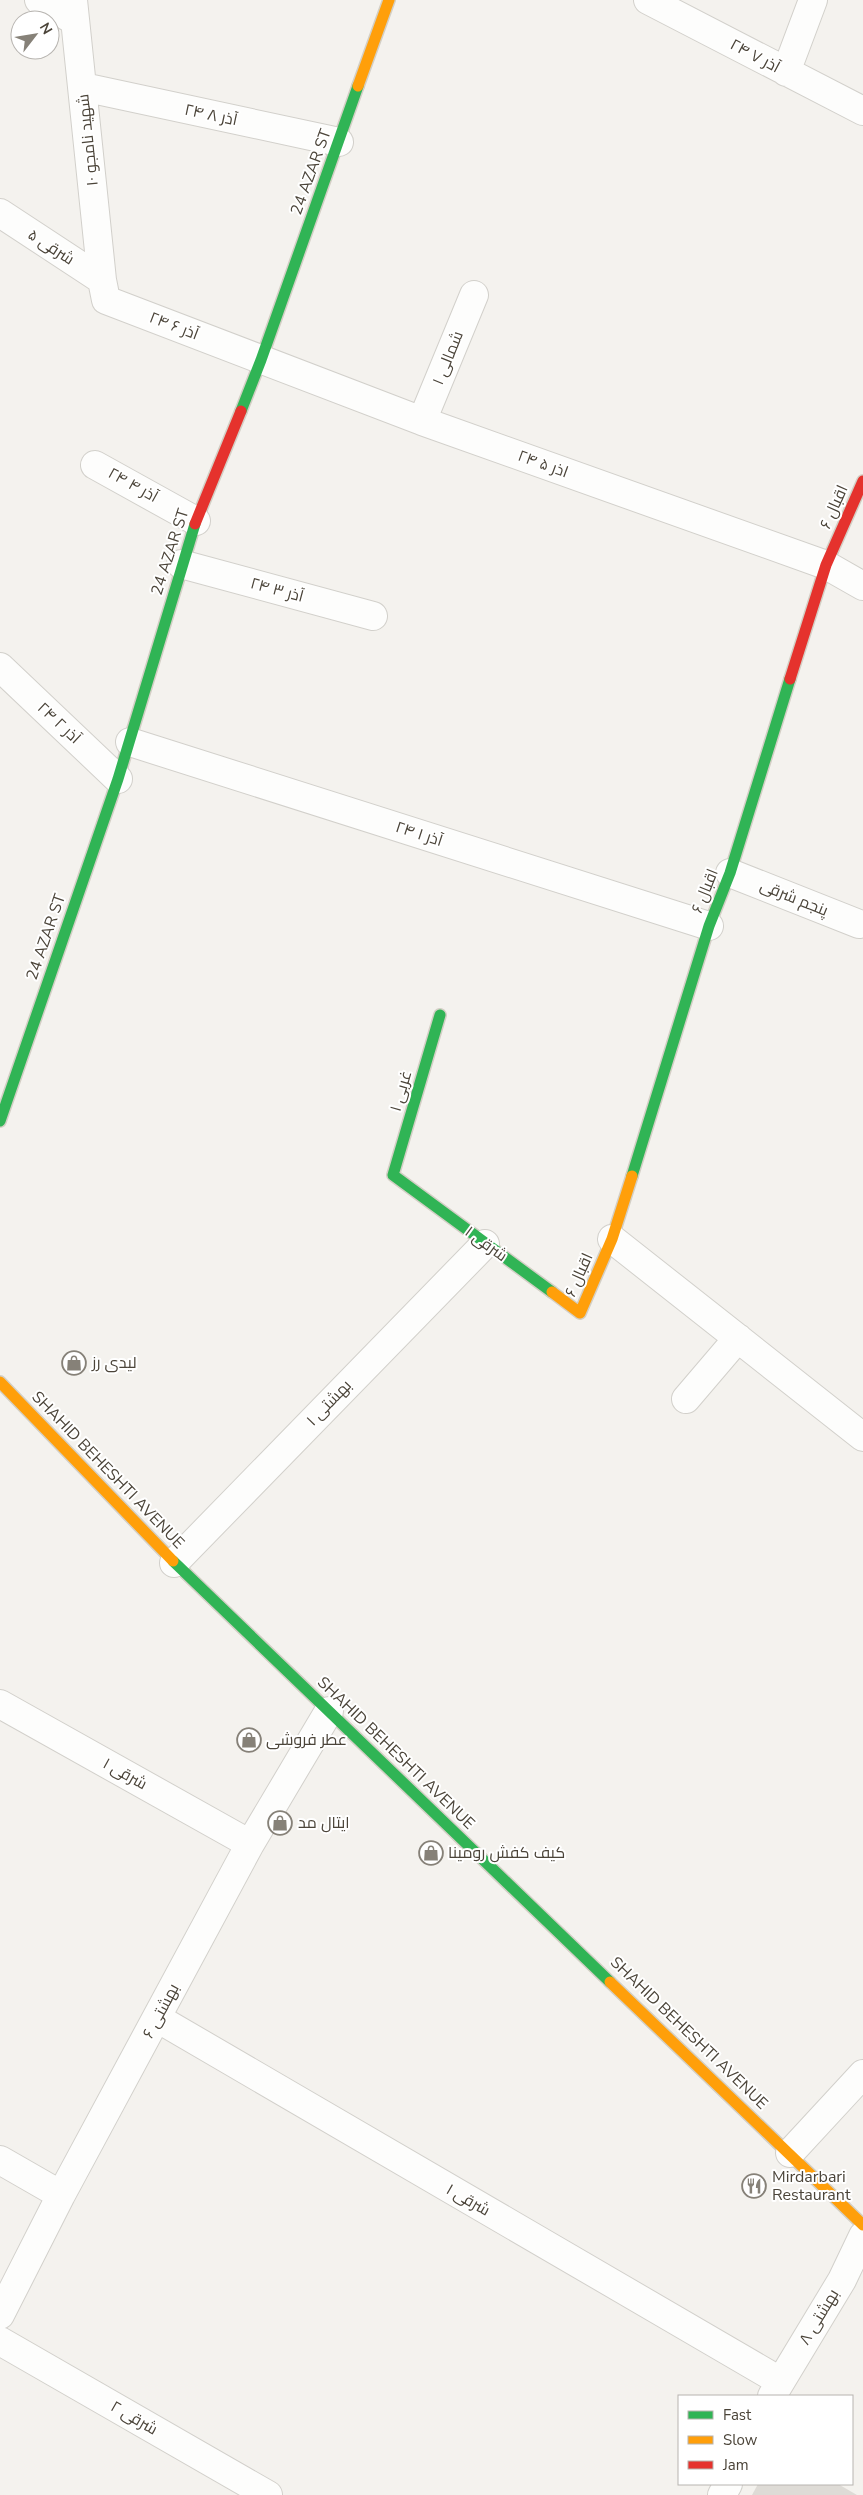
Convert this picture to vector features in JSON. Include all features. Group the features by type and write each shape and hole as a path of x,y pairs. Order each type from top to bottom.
{"main road":[{"name":"24 AZAR ST","path":"0,1120 118,779 181,564 196,521 261,360 390,0"},
{"name":"اقبال ۶","path":"580,1313 612,1239 709,926 730,873 826,566 863,481"},
{"name":"غربی ۱","path":"393,1175 440,1015"},
{"name":"شرقی ۱","path":"393,1175 580,1313"},
{"name":"SHAHID BEHESHTI AVENUE","path":"0,1382 174,1563 863,2225"}],"street":[{"path":"38,0 74,10"},
{"name":"۲۴ آذر ۷","path":"648,0 863,111"},
{"path":"786,72 812,0"},
{"name":"شهید نامجو ۱۰","path":"74,10 102,280"},
{"name":"۲۴ آذر ۸","path":"83,87 339,142"},
{"name":"شرقی ۵","path":"0,213 102,280"},
{"name":"۲۴ آذر ۶","path":"102,280 106,300 261,360"},
{"name":"۱ شمالی","path":"422,421 474,295"},
{"name":"۲۴ اذر ۵","path":"261,360 422,421 826,566 863,586"},
{"name":"۲۴ آذر ۴","path":"95,465 196,521"},
{"name":"۲۴ آذر ۳","path":"181,564 373,616"},
{"name":"۲۴ آذر ۲","path":"0,667 118,779"},
{"name":"۲۴ آذر ۱","path":"130,742 709,926"},
{"name":"پنجم شرقی","path":"730,873 859,924"},
{"path":"612,1239 863,1437"},
{"name":"بهشتی ۱","path":"174,1563 485,1244"},
{"path":"686,1399 738,1338"},
{"name":"شرقی ۱","path":"0,1704 250,1844"},
{"name":"بهشتی ۶","path":"0,2315 61,2195 250,1844 329,1711"},
{"name":"شرقی ۱","path":"157,2018 776,2389"},
{"path":"790,2153 863,2074"},
{"path":"0,2160 61,2195"},
{"name":"بهشتی ۸","path":"776,2389 842,2280 863,2236"},
{"name":"شرقی ۲","path":"0,2341 268,2495"}],"building":[{"path":"757,2485 840,2485 857,2495 752,2495"}],"traffic: fast":[{"path":"241,411 261,360 358,86"},
{"path":"0,1121 118,779 195,524"},
{"path":"632,1176 709,926 730,873 790,679"},
{"path":"440,1015 393,1175 552,1292"},
{"path":"173,1561 610,1982"}],"traffic: slow":[{"path":"358,86 389,0"},
{"path":"552,1292 580,1313 612,1239 632,1176"},
{"path":"0,1382 173,1561"},
{"path":"610,1982 863,2225"}],"traffic: jam":[{"path":"195,524 241,411"},
{"path":"790,679 826,565 863,481"}],"place":[{"name":"لیدی رز","path":"74,1363"},
{"name":"عطر فروشی","path":"249,1740"},
{"name":"ایتال مد","path":"280,1823"},
{"name":"کیف کفش رومینا","path":"431,1853"},
{"name":"Mirdarbari Restaurant","path":"754,2186"}]}
